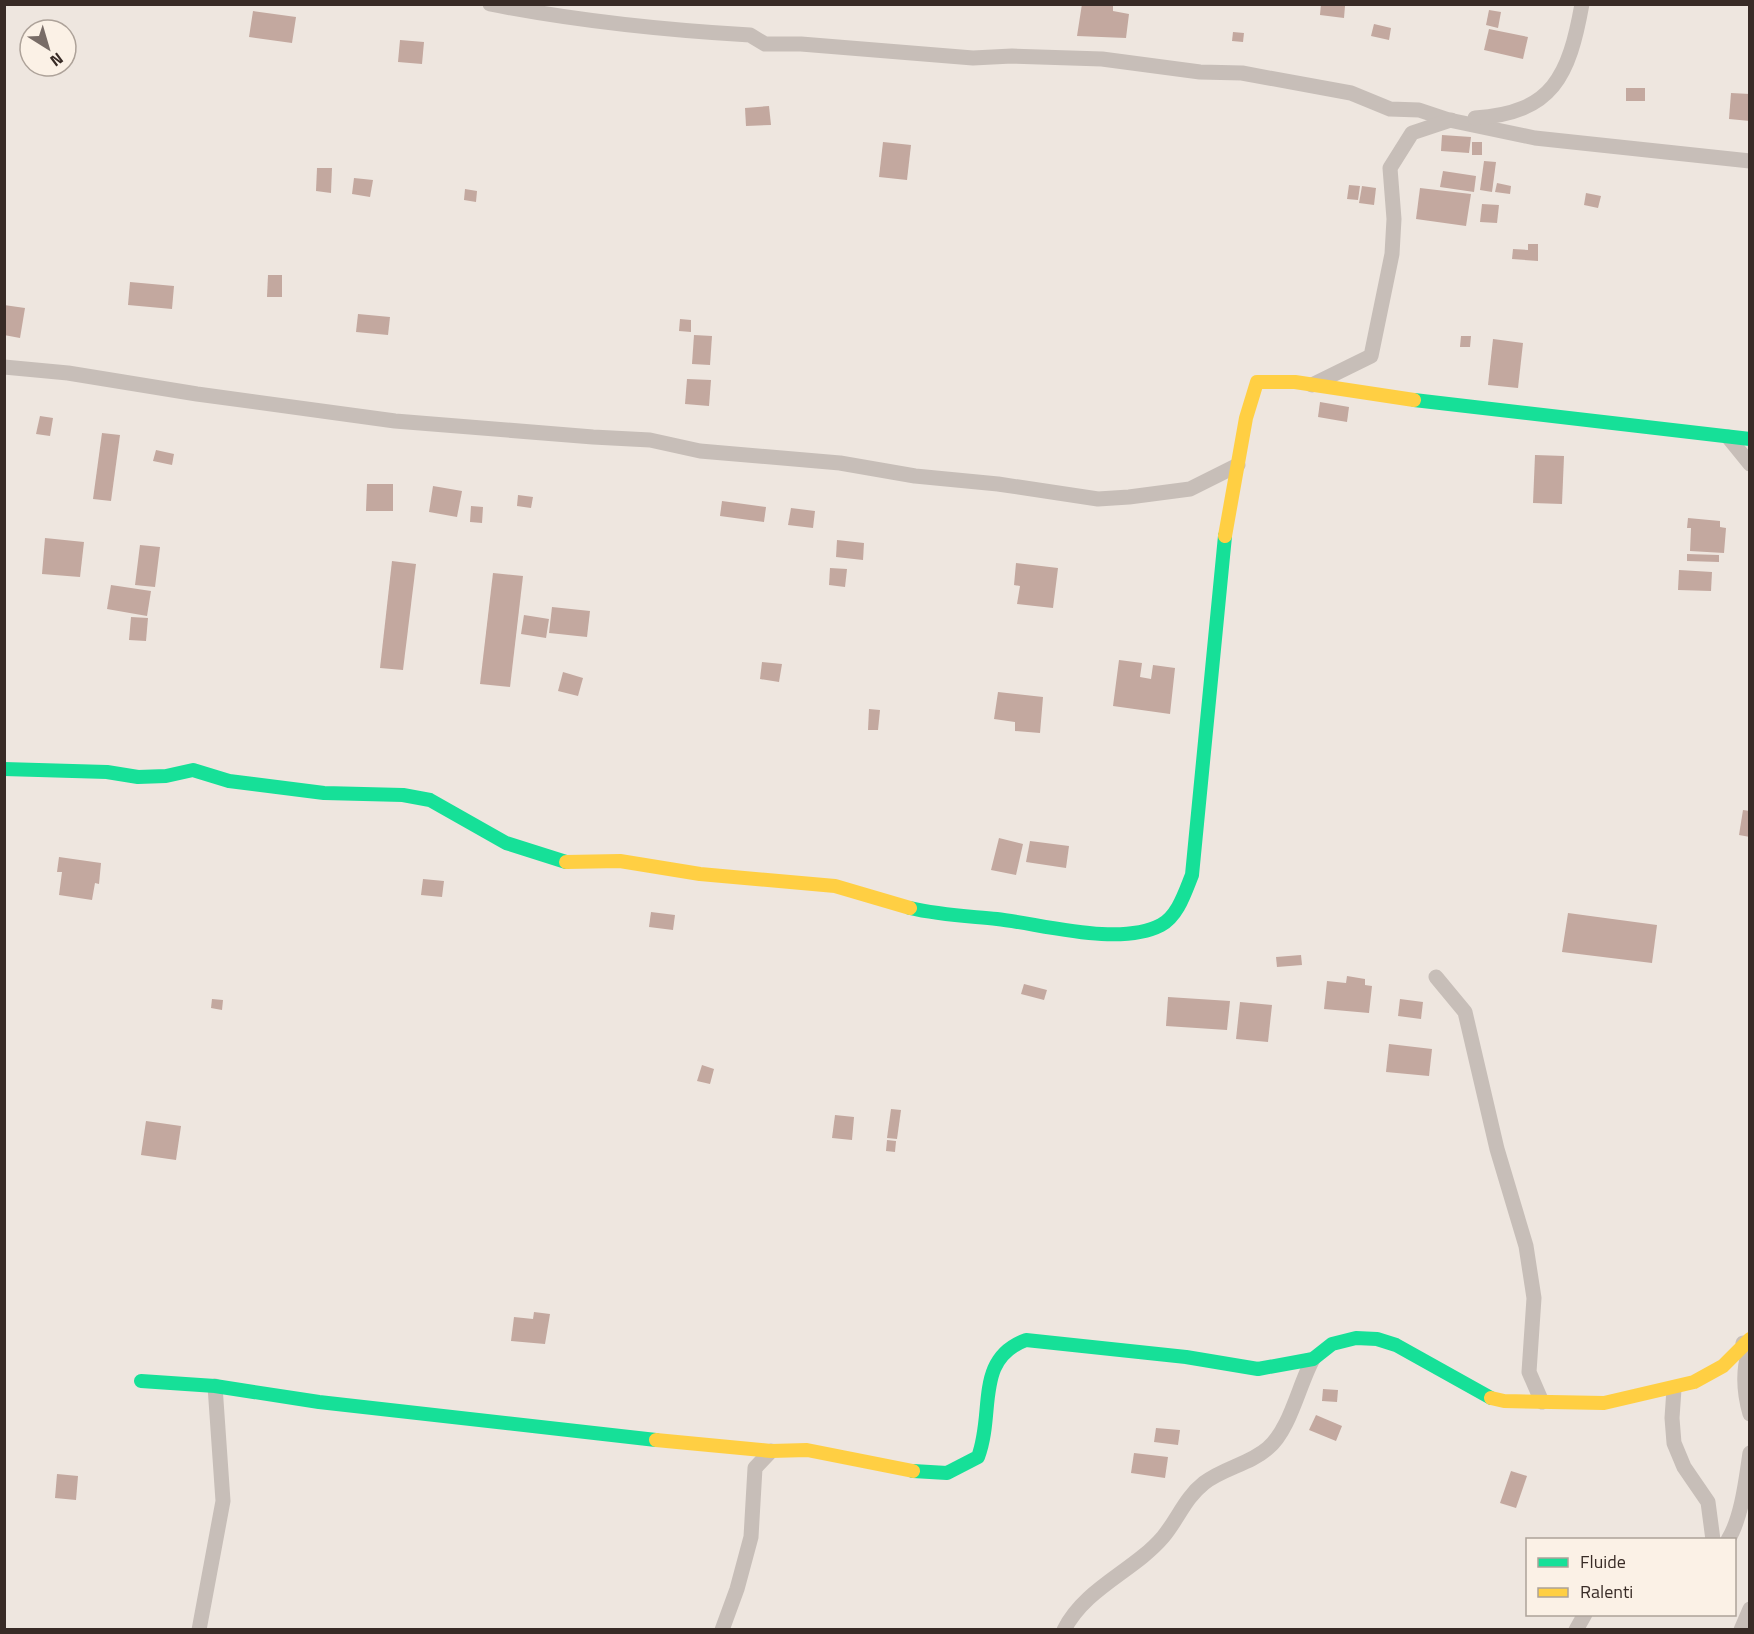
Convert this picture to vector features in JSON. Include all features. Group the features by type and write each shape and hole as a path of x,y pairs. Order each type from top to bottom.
{"street":[{"path":"490,4 580,21 750,35 765,44 801,44 973,58 1012,56 1102,59 1200,72 1242,73 1351,93 1390,109 1419,110 1449,120 1535,138 1749,161"},
{"path":"1312,385 1371,356 1392,254 1394,219 1390,168 1412,133 1449,120 1501,117 1531,106 1554,89 1575,41 1582,4"},
{"path":"4,367 68,373 197,394 395,421 593,437 619,436 700,451 840,464 915,476 998,484 1098,499 1190,489 1238,465"},
{"path":"4,769 107,772 138,777 166,776 193,770 228,781 324,793 403,795 430,800 506,843 571,864 620,861 700,874 835,886 883,902 944,916 996,919 1092,932 1128,934 1147,931 1168,920 1181,901 1191,875 1224,542 1246,418 1257,382 1312,385 1478,409 1749,439"},
{"path":"1728,437 1749,464"},
{"path":"1436,977 1465,1012 1477,1054 1497,1149 1526,1246 1534,1298 1529,1372 1542,1402"},
{"path":"141,1380 170,1385 216,1386 320,1402 771,1451 807,1450 926,1473 947,1473 961,1468 978,1457 985,1439 992,1367 1010,1344 1026,1340 1186,1357 1258,1369 1313,1359 1332,1344 1356,1338 1377,1339 1396,1345 1454,1376 1486,1397 1504,1401 1604,1403 1674,1389 1723,1366 1748,1346"},
{"path":"1748,1346 1744,1394 1749,1414"},
{"path":"1064,1629 1082,1604 1134,1565 1164,1536 1187,1499 1205,1482 1269,1448 1282,1431 1313,1359"},
{"path":"198,1629 223,1501 216,1386"},
{"path":"1674,1389 1672,1418 1674,1443 1689,1476 1708,1502 1713,1538"},
{"path":"722,1629 737,1589 751,1537 755,1468 771,1451"},
{"path":"1729,1538 1735,1528 1749,1453"},
{"path":"1741,1629 1749,1609"},
{"path":"1576,1629 1584,1616"}],"building":[{"path":"1082,4 1113,4 1113,11 1129,14 1126,38 1077,36"},
{"path":"1321,4 1345,6 1344,18 1320,15"},
{"path":"1489,10 1501,12 1498,28 1486,25"},
{"path":"253,11 296,17 292,43 249,37"},
{"path":"1374,24 1391,28 1389,40 1371,36"},
{"path":"1489,29 1528,37 1523,59 1484,50"},
{"path":"1233,32 1244,33 1243,42 1232,41"},
{"path":"400,40 424,42 422,64 398,62"},
{"path":"1626,88 1645,88 1645,101 1626,101"},
{"path":"1731,93 1750,94 1750,121 1729,119"},
{"path":"769,106 771,125 746,126 745,108"},
{"path":"1442,135 1471,137 1469,153 1441,151"},
{"path":"883,142 911,145 907,180 879,177"},
{"path":"1472,142 1482,142 1482,155 1472,155"},
{"path":"1484,161 1496,162 1492,192 1480,190"},
{"path":"317,168 332,168 331,193 316,191"},
{"path":"1443,171 1476,176 1474,192 1440,187"},
{"path":"354,178 373,180 370,197 352,194"},
{"path":"1497,183 1511,186 1510,194 1495,192"},
{"path":"1349,185 1360,186 1358,200 1347,199"},
{"path":"1362,186 1376,188 1374,205 1359,203"},
{"path":"1420,188 1471,194 1466,226 1416,219"},
{"path":"465,189 477,191 476,202 464,200"},
{"path":"1586,193 1601,196 1598,208 1584,205"},
{"path":"1482,204 1499,205 1497,223 1480,222"},
{"path":"1528,244 1538,244 1538,261 1512,259 1513,249 1528,250"},
{"path":"268,275 282,275 282,297 267,297"},
{"path":"130,282 174,286 172,309 128,305"},
{"path":"4,305 25,308 20,338 4,335"},
{"path":"358,314 390,317 388,335 356,332"},
{"path":"680,319 691,320 691,332 679,331"},
{"path":"694,335 712,336 710,365 692,364"},
{"path":"1461,336 1471,336 1470,347 1460,347"},
{"path":"1493,339 1523,343 1518,388 1488,385"},
{"path":"687,379 711,380 709,406 685,404"},
{"path":"1320,402 1349,407 1347,422 1318,417"},
{"path":"40,416 53,418 50,436 36,434"},
{"path":"102,433 120,435 111,501 93,499"},
{"path":"156,450 174,454 172,465 153,461"},
{"path":"1535,455 1564,456 1562,504 1533,503"},
{"path":"367,484 393,484 393,511 366,511"},
{"path":"433,486 462,491 457,517 429,512"},
{"path":"518,495 533,497 531,508 517,506"},
{"path":"722,501 766,507 764,522 720,516"},
{"path":"471,506 483,507 482,523 470,522"},
{"path":"791,508 815,511 813,528 788,525"},
{"path":"1688,518 1720,521 1720,527 1726,528 1724,553 1690,551 1691,528 1687,528"},
{"path":"45,538 84,542 80,577 42,574"},
{"path":"837,540 864,543 863,560 836,557"},
{"path":"140,545 160,547 155,587 135,585"},
{"path":"1687,554 1719,555 1719,562 1687,561"},
{"path":"392,561 416,564 403,670 380,668"},
{"path":"1016,563 1058,568 1053,608 1017,604 1020,586 1014,585"},
{"path":"830,568 847,569 845,587 829,585"},
{"path":"1679,570 1712,572 1711,591 1678,590"},
{"path":"493,573 523,576 510,687 480,684"},
{"path":"111,585 151,591 147,616 107,609"},
{"path":"552,607 590,611 587,637 549,633"},
{"path":"524,615 549,619 546,638 521,634"},
{"path":"131,617 148,618 146,641 129,640"},
{"path":"1119,660 1142,663 1140,677 1151,679 1153,665 1175,668 1170,714 1113,706"},
{"path":"762,662 782,664 779,682 760,679"},
{"path":"563,672 583,678 578,696 558,691"},
{"path":"998,692 1043,697 1040,733 1015,731 1015,722 994,719"},
{"path":"869,709 880,710 878,730 868,730"},
{"path":"1743,810 1750,811 1750,837 1739,835"},
{"path":"999,838 1023,844 1016,875 991,870"},
{"path":"1030,841 1069,846 1066,868 1026,862"},
{"path":"59,857 101,863 99,884 95,883 92,900 59,895 62,872 57,872"},
{"path":"423,879 444,881 442,897 421,895"},
{"path":"651,912 675,915 673,930 649,927"},
{"path":"1568,913 1657,925 1652,963 1562,952"},
{"path":"1301,955 1302,965 1277,967 1276,957"},
{"path":"1347,976 1365,979 1365,985 1372,986 1369,1013 1324,1009 1327,981 1346,983"},
{"path":"1024,984 1047,990 1044,1000 1021,994"},
{"path":"1168,997 1230,1001 1227,1030 1166,1026"},
{"path":"212,999 223,1000 222,1010 211,1008"},
{"path":"1400,999 1423,1002 1421,1019 1398,1016"},
{"path":"1240,1002 1272,1005 1268,1042 1236,1039"},
{"path":"1389,1044 1432,1049 1429,1076 1386,1072"},
{"path":"702,1065 714,1069 710,1084 697,1081"},
{"path":"891,1109 901,1110 897,1139 887,1138"},
{"path":"835,1115 854,1117 852,1140 832,1138"},
{"path":"146,1121 181,1126 176,1160 141,1155"},
{"path":"887,1140 896,1141 895,1152 886,1151"},
{"path":"534,1312 550,1314 545,1344 511,1341 514,1317 533,1319"},
{"path":"1323,1389 1338,1390 1337,1402 1322,1401"},
{"path":"1316,1415 1342,1426 1336,1441 1309,1430"},
{"path":"1156,1428 1180,1430 1178,1445 1154,1442"},
{"path":"1134,1453 1168,1457 1165,1478 1131,1473"},
{"path":"1511,1471 1527,1476 1516,1508 1500,1503"},
{"path":"57,1474 78,1476 76,1500 55,1498"}],"traffic: fast":[{"path":"1414,400 1750,439"},
{"path":"910,908 1103,934 1144,931 1161,925 1172,916 1192,875 1225,536"},
{"path":"4,769 107,772 138,777 166,776 193,770 229,781 324,793 403,795 430,800 506,843 566,862"},
{"path":"913,1471 947,1473 978,1457 983,1440 992,1374 999,1360 1010,1349 1026,1340 1186,1357 1258,1369 1313,1359 1332,1344 1356,1338 1377,1339 1396,1345 1491,1398"},
{"path":"141,1381 215,1386 319,1402 656,1440"}],"traffic: slow":[{"path":"1225,536 1246,418 1257,382 1295,382 1414,400"},
{"path":"566,862 620,861 700,874 835,886 910,908"},
{"path":"1491,1398 1504,1401 1604,1403 1694,1382 1723,1366 1750,1339"},
{"path":"656,1440 771,1451 807,1450 913,1471"}]}
